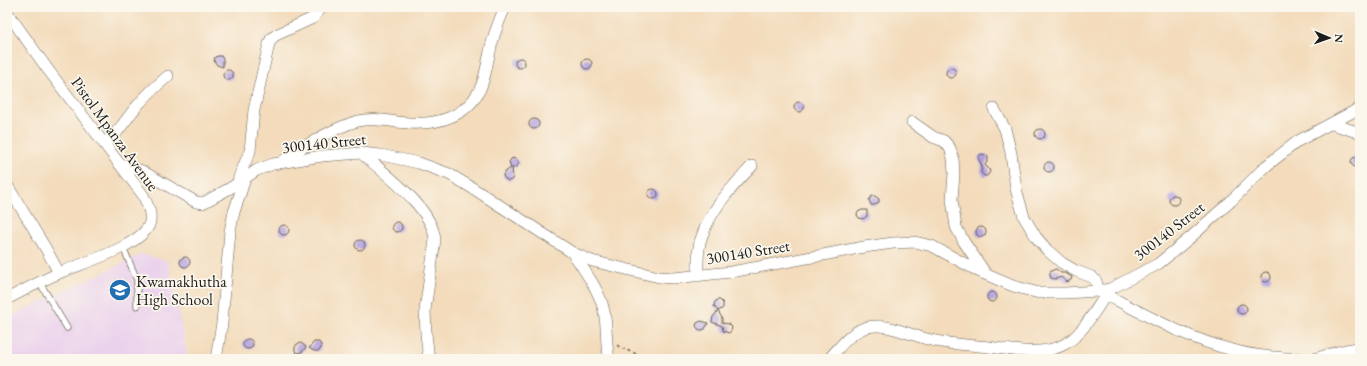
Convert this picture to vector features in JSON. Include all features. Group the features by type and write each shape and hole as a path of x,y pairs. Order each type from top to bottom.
{"street":[{"path":"279,163 341,127 356,122 378,119 409,123 426,123 450,118 460,112 472,102 479,92 485,77 496,30 505,7"},
{"path":"216,359 222,324 230,232 241,181 239,177 250,151 254,110 269,44 271,39 276,35 313,18 321,8"},
{"name":"Pistol Mpanza Avenue","path":"7,12 46,67 143,195 150,216 150,222 145,231 138,238 123,247 59,273 7,299"},
{"path":"104,143 115,135 148,93 168,76"},
{"name":"300140 Street","path":"118,163 142,171 196,202 203,203 257,170 279,163 322,156 361,154 381,155 419,163 449,174 573,253 592,260 659,277 674,278 698,276 754,268 864,247 915,242 932,246 986,275 1013,286 1039,293 1102,293 1158,264 1231,201 1266,166 1298,142 1360,108"},
{"path":"994,109 1005,129 1011,153 1016,189 1024,217 1036,237 1062,263 1076,271 1092,277 1096,281 1102,293 1169,326 1213,344 1262,356 1308,359"},
{"path":"912,122 933,137 944,141 950,148 954,173 952,200 956,227 986,275"},
{"path":"1332,124 1360,133"},
{"path":"361,154 398,185 418,206 430,221 434,232 435,240 426,310 426,334 429,359"},
{"path":"698,276 698,252 702,236 710,218 734,186 752,166"},
{"path":"7,185 59,273"},
{"path":"573,253 596,289 603,306 609,359"},
{"path":"829,359 847,340 868,327 876,326 886,327 928,340 946,343 1025,351 1056,348 1066,344 1074,338 1102,293"},
{"path":"1313,359 1327,356 1339,351 1360,348"}],"lane":[{"path":"123,247 137,280 136,306"},
{"path":"40,282 67,328"}],"path":[{"path":"607,336 621,348 650,359"}],"shaded area":[{"name":"Kwamakhutha High School","path":"142,254 168,261 188,359 7,359 7,318"}],"building":[{"path":"221,56 223,59 223,67 217,65 214,61 215,57"},
{"path":"520,58 525,63 520,68 515,63"},
{"path":"587,59 592,64 587,69 582,64"},
{"path":"951,68 956,73 951,78 946,73"},
{"path":"226,70 230,70 233,75 230,80 226,80 223,77 223,73"},
{"path":"799,102 804,107 799,112 794,107"},
{"path":"534,119 539,124 534,129 529,124"},
{"path":"1040,129 1045,134 1040,139 1035,134"},
{"path":"981,154 988,157 985,165 990,172 987,176 984,176 981,172 982,166 978,158"},
{"path":"1356,157 1361,162 1356,167 1351,162"},
{"path":"512,158 516,159 519,163 516,167 512,168 513,178 508,181 503,175 511,168 509,162"},
{"path":"1049,162 1054,167 1049,172 1044,167"},
{"path":"653,189 658,194 653,199 648,194"},
{"path":"1174,195 1179,200 1174,205 1169,200"},
{"path":"872,196 879,199 879,202 875,205 871,205 869,200"},
{"path":"867,210 867,216 863,219 859,218 857,215 858,212"},
{"path":"397,222 402,227 397,232 392,227"},
{"path":"284,225 289,230 284,235 279,230"},
{"path":"981,227 986,232 981,237 976,232"},
{"path":"360,240 365,245 360,250 355,245"},
{"path":"185,257 190,262 185,267 180,262"},
{"path":"1056,269 1061,273 1065,273 1072,277 1071,280 1067,282 1061,277 1056,279 1051,278 1050,272"},
{"path":"1266,272 1271,277 1266,282 1261,277"},
{"path":"992,292 997,297 992,302 987,297"},
{"path":"717,300 720,300 723,303 723,308 718,311 714,306"},
{"path":"1242,304 1247,309 1242,314 1237,309"},
{"path":"718,311 722,318 722,323 729,324 732,327 729,333 723,331 722,326 712,322 713,317"},
{"path":"701,321 708,323 705,329 699,330 696,326 697,323"},
{"path":"248,339 253,344 248,349 243,344"},
{"path":"314,342 319,342 321,345 319,351 314,351 309,348"},
{"path":"301,343 306,347 302,352 297,353 295,351 295,347 297,344"}],"place":[{"name":"Kwamakhutha High School","path":"120,290"}]}
